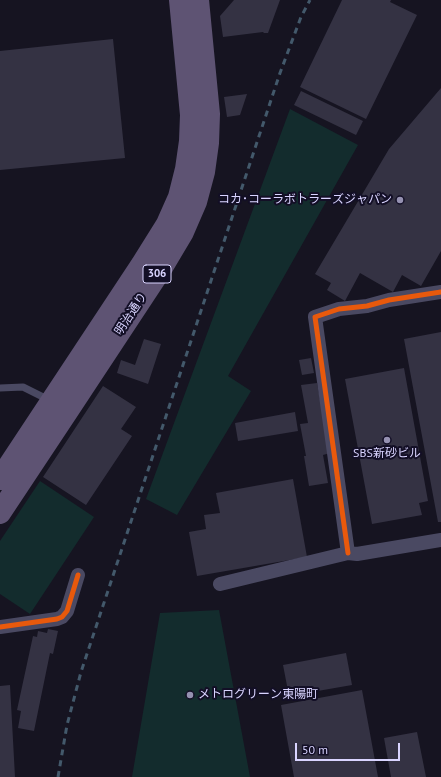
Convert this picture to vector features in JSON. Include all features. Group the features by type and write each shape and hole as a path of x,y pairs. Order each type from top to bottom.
{"main road":[{"name":"明治通り","path":"0,513 59,407 142,264 167,224 179,196 186,169 190,141 191,115 180,0"},
{"name":"明治通り","path":"0,479 59,407 161,268 183,232 196,202 204,172 208,143 209,114 198,0"}],"street":[{"path":"348,553 315,317 339,309 367,306 389,300 441,292"},
{"path":"220,584 348,553 357,554 441,540"},
{"path":"0,628 62,617 67,611 78,575"}],"lane":[{"path":"0,388 23,387 59,407"}],"green space":[{"path":"290,109 358,145 228,376 251,391 177,515 146,499"},
{"path":"40,481 94,517 30,614 0,594 0,541"},
{"name":"メトログリーン東陽町","path":"219,610 250,777 132,777 160,613"}],"building":[{"path":"234,0 280,0 268,33 263,32 223,37 220,16"},
{"path":"342,0 391,0 390,2 417,15 366,119 300,87"},
{"path":"113,39 125,158 0,170 0,51"},
{"name":"コカ･コーラボトラーズジャパン","path":"441,88 441,251 421,286 402,275 393,292 360,273 345,301 327,290 331,283 315,274 389,149"},
{"path":"301,91 363,121 356,135 294,105"},
{"path":"247,94 240,115 227,117 224,97"},
{"path":"441,332 441,522 438,522 404,339"},
{"path":"144,339 161,344 148,384 117,373 121,360 135,365"},
{"path":"311,358 314,373 302,375 299,360"},
{"name":"SBS新砂ビル","path":"404,368 428,501 419,503 422,515 372,524 345,379"},
{"path":"317,383 330,453 323,455 328,483 309,486 304,456 306,456 300,424 308,423 301,385"},
{"path":"103,386 136,407 121,429 132,436 86,505 43,477"},
{"path":"295,412 298,431 238,441 235,423"},
{"path":"293,479 307,557 197,576 189,532 206,529 204,515 220,513 216,493"},
{"path":"48,629 58,631 53,654 50,653 34,731 18,728 21,711 17,710 33,636 37,637 38,631 47,633"},
{"path":"346,653 352,685 289,696 283,665"},
{"path":"10,685 15,777 0,777 0,686"},
{"path":"362,690 378,777 294,777 281,705"},
{"path":"417,732 426,777 391,777 384,738"}],"railway":[{"path":"58,777 67,725 81,672 280,73 301,17 310,0"}],"cycle path":[{"path":"348,553 315,317 339,309 367,306 389,300 441,292"},
{"path":"0,627 62,617 67,611 78,575"}],"place":[{"name":"コカ･コーラボトラーズジャパン","path":"400,200"},
{"name":"SBS新砂ビル","path":"387,440"},
{"name":"メトログリーン東陽町","path":"190,695"}]}
